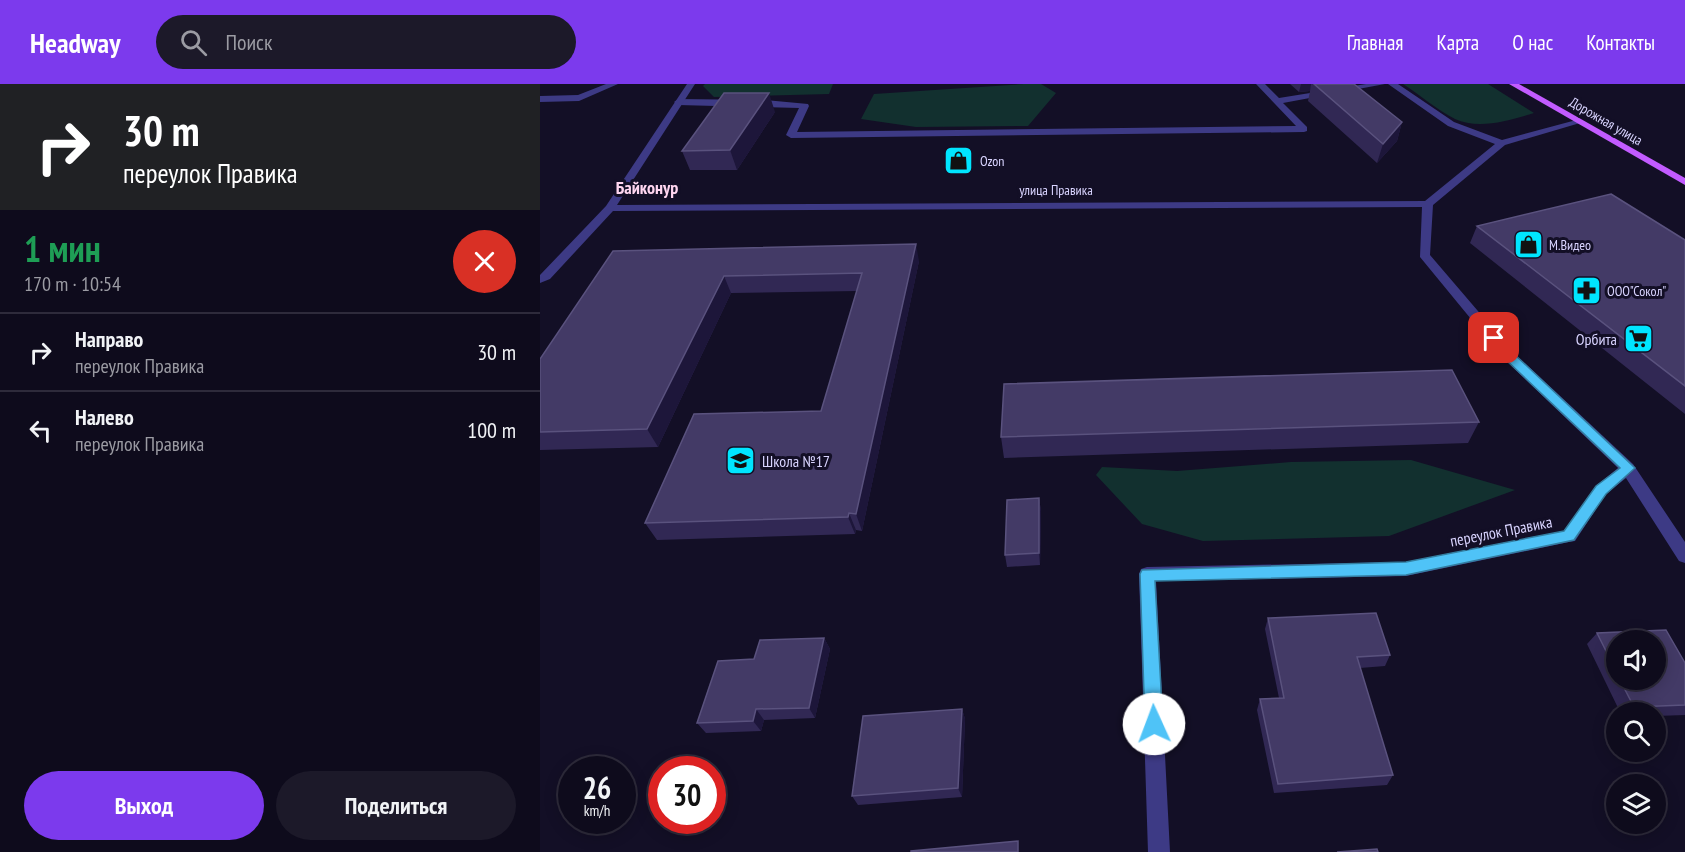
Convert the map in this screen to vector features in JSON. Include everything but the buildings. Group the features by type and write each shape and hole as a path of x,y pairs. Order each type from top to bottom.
{"main road":[{"name":"Дорожная улица","path":"1513,84 1685,182"}],"street":[{"path":"540,99 579,98 614,84"},
{"path":"540,279 546,277 610,208 691,84"},
{"path":"678,102 805,106 791,135 1304,129 1260,84"},
{"path":"1279,101 1381,84"},
{"path":"1392,84 1451,123 1502,143"},
{"path":"1577,121 1502,143 1428,204 1424,255 1508,355 1629,468 1685,556"},
{"name":"улица Правика","path":"610,208 1428,204"},
{"name":"переулок Правика","path":"1159,852 1148,574 1406,569 1569,536 1601,490 1629,468"}],"green space":[{"path":"705,84 833,84 829,94 714,97 703,86"},
{"path":"1041,84 1056,93 1028,126 916,127 861,119 874,94"},
{"path":"1403,84 1488,84 1534,113 1495,123 1464,122 1442,111"},
{"path":"1411,460 1515,490 1389,536 1203,541 1142,524 1096,475 1102,467 1177,471 1291,462"}],"place":[{"name":"Ozon","path":"959,161"},
{"name":"М.Видео","path":"1528,245"},
{"name":"ООО\"Сокол\"","path":"1586,291"},
{"name":"Орбита","path":"1638,339"},
{"name":"Школа №17","path":"741,461"}],"district":[{"name":"Байконур","path":"647,188"}],"route":[{"path":"1154,724 1148,574 1406,569 1569,536 1601,490 1629,468 1508,355 1494,338"}]}
